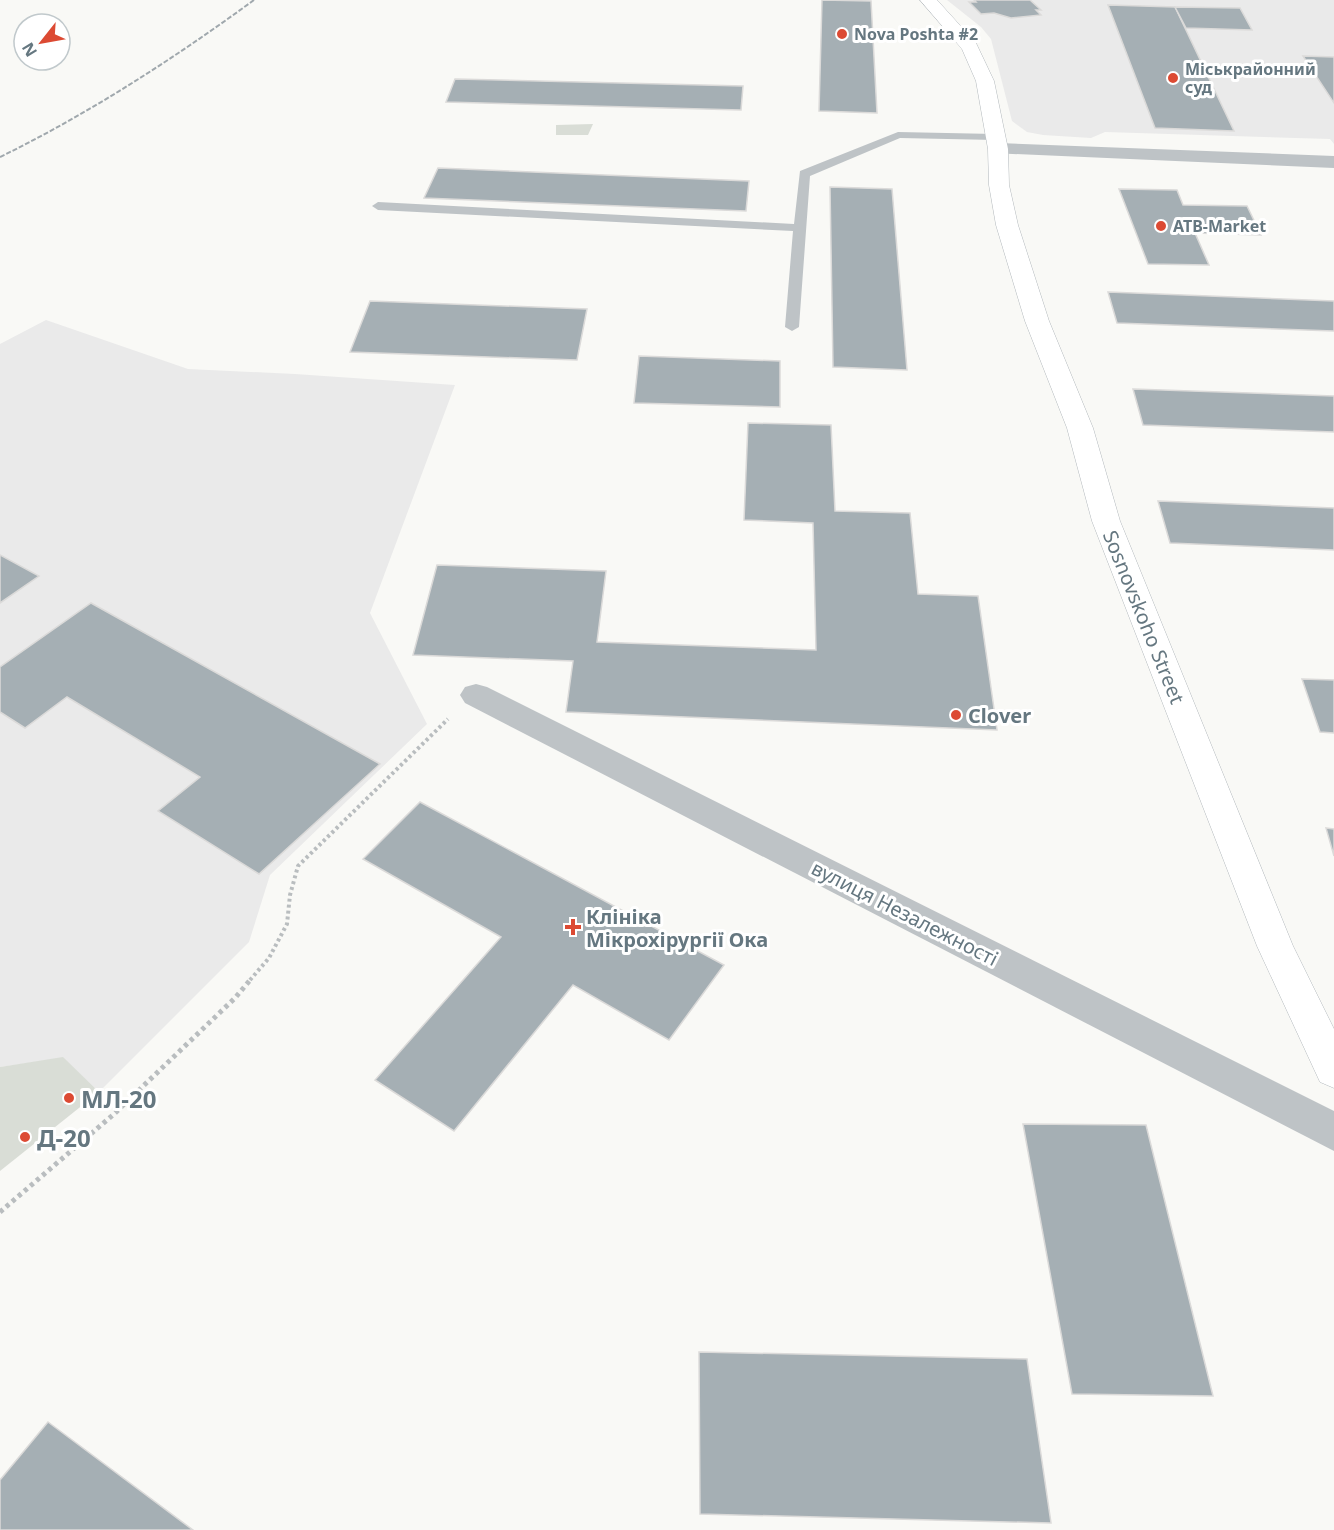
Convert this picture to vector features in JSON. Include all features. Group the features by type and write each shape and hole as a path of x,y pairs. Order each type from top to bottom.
{"street":[{"name":"Sosnovskoho Street","path":"928,0 970,47 985,81 997,143 999,186 1007,225 1037,321 1080,428 1106,521 1275,946 1334,1070"},
{"path":"997,143 1334,162"},
{"name":"вулиця Незалежності","path":"476,695 1334,1132"}],"lane":[{"path":"792,327 804,174 898,135 997,143"},
{"path":"378,206 800,228"}],"path":[{"path":"0,1212 114,1114 235,998 269,958 287,924 290,895 298,866 437,729 476,695"}],"shaded area":[{"path":"947,0 1334,0 1334,144 1330,139 1105,132 1091,138 1027,132 1012,121 991,39 981,27"},
{"path":"593,124 588,135 556,135 556,125"},
{"path":"46,320 188,369 455,385 370,613 427,724 270,875 249,942 99,1092 63,1058 0,1067 0,344"},
{"path":"63,1057 99,1092 0,1171 0,1067"}],"building":[{"path":"822,0 871,1 877,113 819,111"},
{"path":"974,0 1030,0 1041,10 1036,10 1041,15 1011,18 994,13 981,14 969,2 976,2"},
{"name":"Міськрайонний суд","path":"1108,5 1175,7 1234,131 1155,128"},
{"path":"1175,7 1240,8 1252,30 1186,28"},
{"path":"1303,56 1334,57 1334,103"},
{"path":"455,79 743,86 741,110 446,102"},
{"path":"438,168 749,181 746,211 424,198"},
{"path":"830,187 892,189 907,370 833,367"},
{"path":"1119,189 1177,190 1183,205 1247,206 1261,235 1195,233 1209,265 1148,264"},
{"path":"1108,292 1334,301 1334,331 1117,323"},
{"path":"370,301 587,309 577,360 350,352"},
{"path":"639,356 780,361 780,407 634,403"},
{"path":"1133,389 1334,396 1334,432 1143,425"},
{"path":"748,423 831,425 835,511 910,513 918,594 978,596 997,730 566,712 573,661 413,655 437,565 606,571 597,642 816,650 813,523 744,520"},
{"path":"1158,501 1334,508 1334,550 1170,543"},
{"path":"0,555 39,576 0,603"},
{"path":"91,603 380,764 259,874 158,811 200,777 67,697 25,728 0,712 0,667"},
{"path":"1302,679 1334,680 1334,733 1320,732"},
{"path":"420,802 724,965 669,1040 573,985 454,1131 375,1080 501,937 363,859"},
{"path":"1326,828 1334,829 1334,856"},
{"path":"1023,1124 1146,1125 1213,1396 1072,1394"},
{"path":"699,1352 1027,1359 1051,1523 700,1514"},
{"path":"48,1422 193,1530 0,1530 0,1480"}],"railway":[{"path":"0,157 99,104 254,0"}],"place":[{"name":"Nova Poshta #2","path":"842,34"},
{"name":"Міськрайонний суд","path":"1173,78"},
{"name":"ATB-Market","path":"1161,226"},
{"name":"Clover","path":"956,715"},
{"name":"Клініка Мікрохірургії Ока","path":"573,927"},
{"name":"МЛ-20","path":"69,1098"},
{"name":"Д-20","path":"25,1137"}]}
